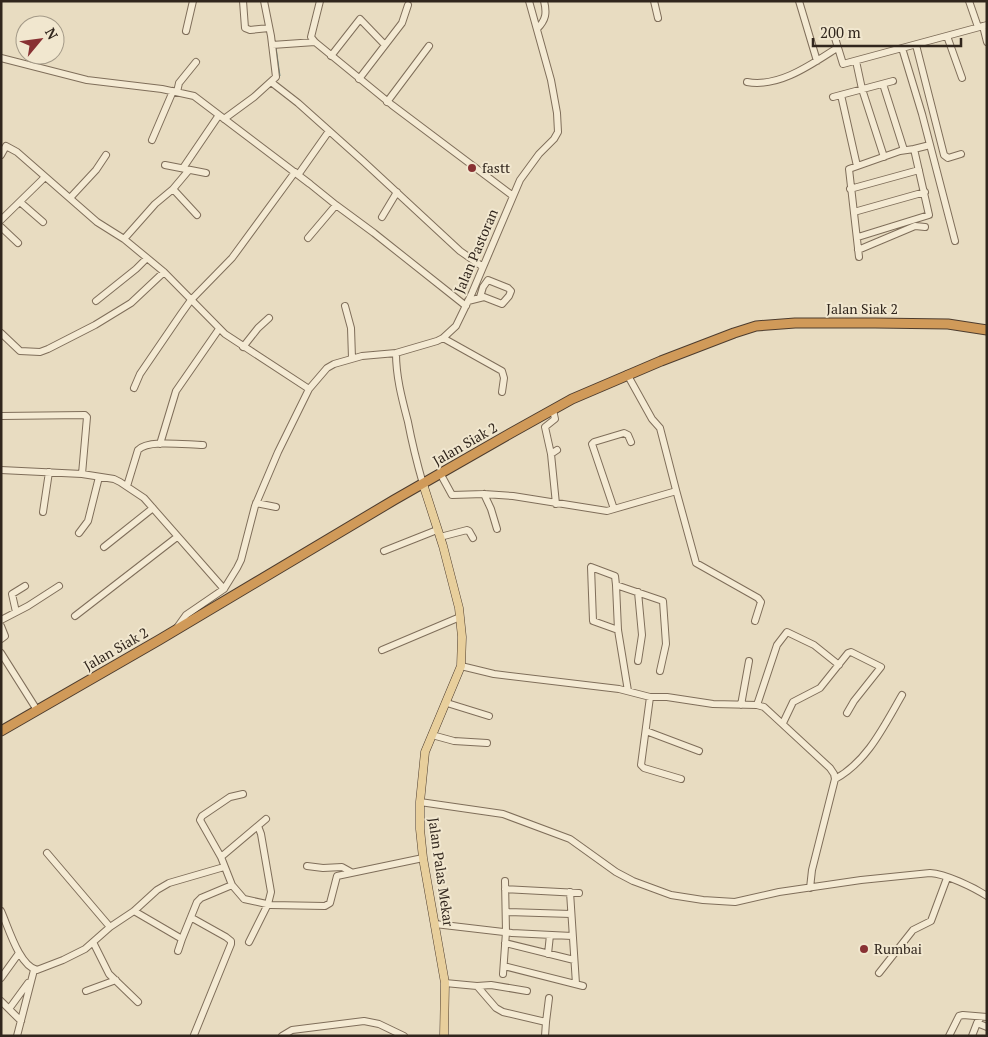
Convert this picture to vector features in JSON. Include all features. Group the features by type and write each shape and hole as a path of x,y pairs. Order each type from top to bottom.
{"highway":[{"name":"Jalan Siak 2","path":"1,731 176,630 440,473 572,399 627,374 756,326 795,323 875,322 948,324 987,330"}],"main road":[{"name":"Jalan Palas Mekar","path":"423,484 439,534 460,617 462,637 461,666 423,761 420,802 420,828 424,858 445,983 444,1036"}],"street":[{"path":"186,31 194,1"},
{"path":"242,1 245,28 250,30 269,28"},
{"path":"124,239 155,204 173,189 221,117 254,97 276,77 277,73 264,1"},
{"path":"320,1 311,37 315,42 387,102 513,196"},
{"name":"Jalan Pastoran","path":"224,588 241,560 256,503 308,389 327,368 352,358 396,353 427,344 443,338 456,326 520,180 530,164 554,139 559,126 551,80 529,1"},
{"path":"537,29 544,21 546,8 544,1"},
{"path":"654,1 658,18"},
{"path":"799,1 817,61"},
{"path":"969,1 982,26 987,42"},
{"path":"359,79 402,23 408,4"},
{"path":"331,56 360,20 385,45"},
{"path":"834,38 843,64 982,26"},
{"path":"947,36 962,78"},
{"path":"272,45 315,42"},
{"path":"916,45 944,155 948,158 961,154"},
{"path":"387,102 429,46"},
{"path":"747,82 764,83 788,76 837,48"},
{"path":"902,48 955,241"},
{"path":"1,58 87,80 175,91 194,96 336,206 374,232 467,303 484,297 502,304 509,296 510,290 488,280 480,297"},
{"path":"856,61 862,88 884,157"},
{"path":"152,140 175,91 196,62"},
{"path":"833,97 893,81"},
{"path":"272,82 291,97 460,251 483,267"},
{"path":"883,84 904,150"},
{"path":"841,95 857,166"},
{"path":"134,388 140,374 191,300 232,258 329,132"},
{"path":"1,155 3,145 17,152 97,222 113,234 124,239 164,272 219,329 308,389"},
{"path":"925,227 915,226 859,253 850,190 850,168 904,150 914,151 930,145"},
{"path":"858,237 928,216 930,213 914,151"},
{"path":"70,198 96,170 106,155"},
{"path":"165,165 206,173"},
{"path":"850,190 919,170"},
{"path":"1,220 45,177"},
{"path":"173,189 197,215"},
{"path":"382,217 396,192"},
{"path":"854,212 925,192"},
{"path":"20,202 43,222"},
{"path":"308,238 336,206"},
{"path":"1,227 18,243"},
{"path":"96,301 147,258"},
{"path":"1,333 20,351 40,352 95,326 131,304 164,272"},
{"path":"345,306 351,328 352,358"},
{"path":"244,347 258,328 269,318"},
{"path":"160,444 176,391 219,329"},
{"path":"443,338 502,371 504,378 502,392"},
{"path":"396,353 396,368 400,389 423,484"},
{"path":"627,374 652,419 660,428 696,563 758,598 760,602 755,621"},
{"path":"553,410 555,419 545,427 554,452 556,504"},
{"path":"1,416 41,414 85,415 88,417 82,474"},
{"path":"614,509 592,444 624,433 628,435 631,442"},
{"path":"127,486 138,450 146,445 203,446"},
{"path":"1,470 82,474 114,479 144,498 224,588 186,615 176,630"},
{"path":"43,512 49,472"},
{"path":"440,473 452,495 484,494 513,496 606,511 676,490"},
{"path":"79,533 88,520 99,477"},
{"path":"484,494 497,529"},
{"path":"256,503 276,507"},
{"path":"104,547 153,508"},
{"path":"384,551 439,534 467,530 472,538"},
{"path":"75,616 177,537"},
{"path":"618,630 593,621 591,567 615,576 618,630 628,691"},
{"path":"616,585 663,601 666,644 660,671"},
{"path":"16,612 12,594 25,586"},
{"path":"1,620 46,596 59,586"},
{"path":"638,592 642,635 642,645 638,661"},
{"path":"382,650 460,617"},
{"path":"1,626 5,636 1,639"},
{"path":"757,705 777,645 787,632 814,645 839,665"},
{"path":"783,723 793,702 820,688 848,653 851,652 881,667 854,701 847,714"},
{"path":"2,654 37,710"},
{"path":"741,705 749,661"},
{"path":"461,666 504,676 628,691 650,696 764,707 783,723 834,774 812,870 810,888"},
{"path":"834,779 849,771 859,762 880,735 902,695"},
{"path":"650,696 641,765 644,768 681,779"},
{"path":"447,703 490,716"},
{"path":"646,730 699,751"},
{"path":"432,735 454,740 487,743"},
{"path":"243,794 230,797 200,818 221,857 232,885 244,898 268,904 321,907 330,903 336,878 351,872 424,858"},
{"path":"420,802 503,814 570,839 616,872 633,881 671,894 735,902 779,892 861,880 930,873 938,874 974,888 987,896"},
{"path":"221,857 266,819"},
{"path":"249,942 268,904 271,892 258,826"},
{"path":"47,853 110,927"},
{"path":"307,866 323,868 342,867 351,872"},
{"path":"34,970 63,960 85,948 110,927 134,911 157,890 169,883 224,867"},
{"path":"879,973 913,930 931,921 947,878"},
{"path":"503,974 506,942 505,881"},
{"path":"178,951 201,898 232,885"},
{"path":"505,889 579,893"},
{"path":"570,892 576,984"},
{"path":"1,910 19,953 34,970"},
{"path":"134,911 182,939"},
{"path":"506,912 571,914"},
{"path":"192,918 226,937 231,944 194,1034"},
{"path":"435,924 506,932 572,936"},
{"path":"548,954 550,935"},
{"path":"93,942 109,974 138,1002"},
{"path":"506,942 574,960"},
{"path":"1,978 19,953"},
{"path":"504,966 583,986"},
{"path":"17,1036 34,970"},
{"path":"9,1008 31,980"},
{"path":"86,990 116,980"},
{"path":"445,983 477,986 491,985 527,991"},
{"path":"477,986 496,1008 503,1012 546,1022"},
{"path":"545,1036 549,998"},
{"path":"1,1001 21,1021"},
{"path":"949,1036 956,1018 959,1016 984,1017"},
{"path":"972,1036 977,1023 984,1017"},
{"path":"282,1036 292,1030 364,1021 379,1024 403,1036"},
{"path":"977,1023 987,1027"}],"waterway":[{"path":"276,47 280,76 278,77"}],"place":[{"name":"fastt","path":"472,168"},
{"name":"Rumbai","path":"864,949"}]}
